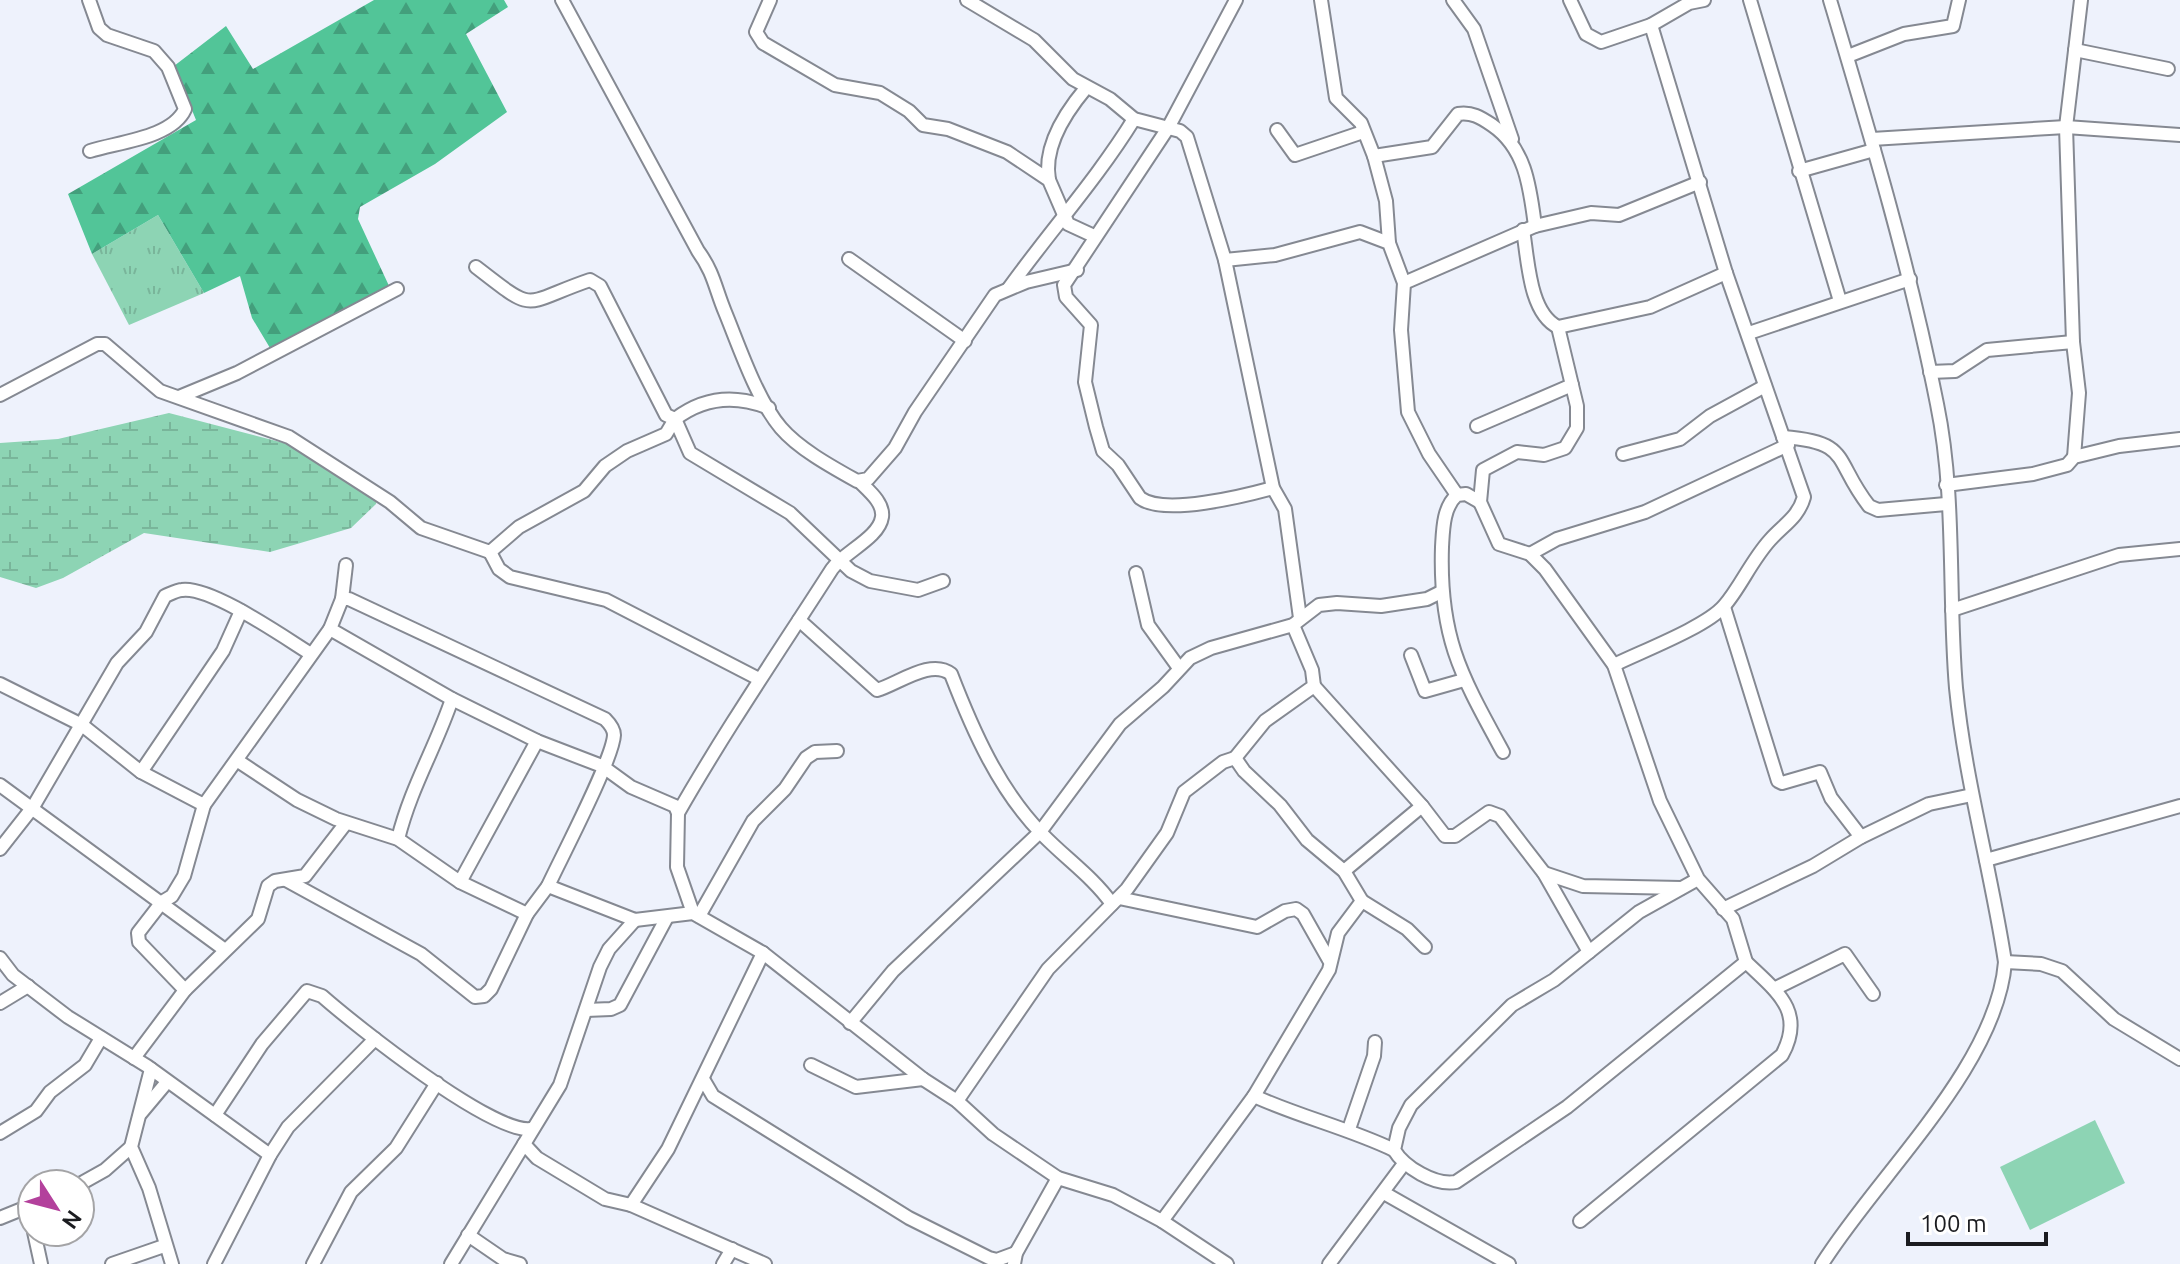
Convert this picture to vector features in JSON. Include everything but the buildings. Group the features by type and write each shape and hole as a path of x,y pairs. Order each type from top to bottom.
{"street":[{"path":"89,0 99,28 107,35 154,51 168,67 185,109 181,119 169,128 90,151"},
{"path":"562,0 698,251 714,273 725,313 769,408 789,436 860,482 881,506 882,518 877,528 840,558 759,679 678,813"},
{"path":"770,0 756,32 763,43 835,85 880,93 909,111 923,125 948,129 1007,152 1049,180"},
{"path":"967,0 1034,40 1086,88 1110,99 1134,119 1180,131 1191,146 1225,260 1273,488 1285,509 1296,621 1314,686 1422,806 1445,836 1455,836 1489,812 1500,816 1544,873 1589,952"},
{"path":"1236,0 1168,128 1094,236 1077,270 1064,285 1066,297 1091,325 1085,382 1103,451 1118,465 1140,498 1160,504 1205,502 1273,488"},
{"path":"1321,0 1336,98 1361,123 1374,156 1386,201 1389,243 1404,283 1401,330 1408,412 1429,454 1457,495"},
{"path":"1453,0 1474,29 1512,141 1529,179 1529,228 1537,300 1547,322 1558,327 1650,307 1726,273"},
{"path":"1570,0 1586,34 1601,42 1651,25 1689,3 1704,0"},
{"path":"1750,0 1840,301"},
{"path":"1822,1264 1959,1076 1993,1015 2003,986 2005,962 1972,795 1956,685 1945,456 1930,372 1910,279 1830,0"},
{"path":"1848,56 1904,34 1953,26 1959,0"},
{"path":"1946,485 2033,474 2067,465 2074,457 2080,417 2073,342 2066,127 2081,0"},
{"path":"1614,665 1709,618 1724,607 1751,560 1801,508 1804,497 1726,273 1651,25"},
{"path":"2075,50 2168,69"},
{"path":"1086,88 1074,102 1048,152 1049,180 1068,224 1094,236"},
{"path":"1374,156 1432,147 1450,120 1468,112 1479,116 1512,141"},
{"path":"1007,290 1063,213 1094,178 1134,119"},
{"path":"1799,171 1873,144 2066,127 2180,135"},
{"path":"1277,130 1295,155 1363,132"},
{"path":"1404,283 1529,228 1591,213 1619,215 1700,182"},
{"path":"1225,260 1275,255 1360,232 1389,243"},
{"path":"849,259 965,341"},
{"path":"476,267 521,302 538,302 590,280 600,286 666,415 675,419 690,453 790,513 851,571 870,581 918,590 943,581"},
{"path":"860,482 868,479 895,448 923,400 995,295 1077,270"},
{"path":"1749,333 1910,279"},
{"path":"179,397 237,373 397,289"},
{"path":"1558,327 1572,385 1577,428 1565,448 1544,455 1517,452 1483,470 1480,502 1499,544 1530,554 1583,617 1614,665 1660,801 1698,879 1733,919 1746,962 1774,989 1789,1011 1792,1032 1782,1055 1580,1221"},
{"path":"1930,372 1955,371 1987,350 2073,342"},
{"path":"0,395 97,344 116,350 160,391 289,437 390,502 421,528 490,552 499,569 510,577 606,600 759,679"},
{"path":"1477,426 1572,385"},
{"path":"1623,454 1680,439 1710,416 1765,386"},
{"path":"490,552 519,527 584,491 616,459 666,434 675,419 693,407 722,398 751,401 769,408"},
{"path":"1530,554 1557,539 1645,512 1785,441 1818,439 1830,446 1869,506 1878,510 1946,504"},
{"path":"2074,457 2139,442 2180,439"},
{"path":"1457,495 1466,494 1480,502"},
{"path":"1457,495 1446,512 1441,592 1453,655 1503,752"},
{"path":"1952,610 2119,555 2180,549"},
{"path":"185,990 139,942 138,933 162,902 172,896 184,876 204,805 238,761 258,725 330,629 342,599 346,565"},
{"path":"1136,573 1148,625 1179,668"},
{"path":"0,849 33,807 117,663 146,632 165,596 183,589 198,592 241,611 311,654"},
{"path":"850,1023 902,961 1040,832 1120,724 1163,687 1179,668 1211,648 1296,621 1319,605 1381,606 1427,599 1441,592"},
{"path":"286,880 421,954 475,997 484,996 491,989 527,914 548,886 614,736 605,719 349,599 342,599"},
{"path":"1724,607 1778,781 1782,783 1820,772 1831,798 1861,837"},
{"path":"141,772 223,651 241,611"},
{"path":"799,620 877,690 932,668 944,669 951,674 973,732 1000,778 1040,832 1116,901 1257,927 1285,911 1296,909 1303,914 1329,960"},
{"path":"330,629 452,699 537,741 602,766 631,787 675,806 678,813 677,867 696,915"},
{"path":"1411,655 1425,691 1429,693 1464,680"},
{"path":"0,684 82,725 141,772 204,805"},
{"path":"957,1101 1048,969 1116,901 1167,833 1184,792 1223,762 1235,758 1265,721 1314,686"},
{"path":"398,839 409,795 439,735 452,699"},
{"path":"460,882 537,741"},
{"path":"696,915 761,811 785,789 806,758 815,752 837,751"},
{"path":"1235,758 1244,771 1280,805 1307,840 1344,871 1362,901 1407,929 1425,947"},
{"path":"238,761 297,800 346,823 398,839 460,882 527,914"},
{"path":"0,785 225,950"},
{"path":"1723,909 1813,866 1861,837 1929,804 1972,795"},
{"path":"1344,871 1422,806"},
{"path":"1986,860 2180,806"},
{"path":"134,1058 185,990 258,919 268,886 305,876 346,823"},
{"path":"1544,873 1583,886 1681,888"},
{"path":"1394,1150 1399,1128 1411,1105 1451,1061 1512,1005 1589,952 1639,912 1698,879"},
{"path":"548,886 635,920 696,915 763,953 923,1079 957,1101 993,1134 1058,1178 1113,1195 1162,1221 1227,1264"},
{"path":"1162,1221 1254,1096 1329,970 1338,933 1362,901"},
{"path":"586,1010 611,1009 620,1005 666,919"},
{"path":"451,1264 560,1085 609,949 635,920"},
{"path":"631,1205 668,1149 763,953"},
{"path":"1774,989 1845,954 1873,994"},
{"path":"0,958 28,986 270,1155"},
{"path":"1254,1096 1320,1124 1349,1129 1394,1150 1403,1165 1445,1183 1456,1182 1567,1107 1746,962"},
{"path":"2005,962 2041,964 2062,971 2114,1019 2180,1059"},
{"path":"0,1003 28,986"},
{"path":"215,1115 262,1044 307,991 322,996 437,1083 515,1128 531,1129"},
{"path":"0,1133 36,1111 50,1092 85,1065 101,1038"},
{"path":"214,1264 270,1155 296,1116 375,1039"},
{"path":"1349,1129 1374,1056 1375,1042"},
{"path":"811,1065 856,1087 923,1079"},
{"path":"96,1175 131,1147 151,1069"},
{"path":"703,1079 713,1096 909,1218 989,1258 1015,1259 1058,1178"},
{"path":"138,1118 167,1082"},
{"path":"313,1264 351,1192 396,1148 437,1083"},
{"path":"692,1101 713,1096"},
{"path":"524,1144 537,1158 605,1199 631,1205 765,1264"},
{"path":"131,1147 149,1188 164,1246 172,1264"},
{"path":"1329,1264 1403,1165"},
{"path":"1384,1193 1509,1264"},
{"path":"468,1235 503,1259 520,1264"},
{"path":"112,1264 164,1246"},
{"path":"723,1264 732,1249"}],"green space":[{"path":"374,0 504,0 508,7 466,34 507,112 435,164 360,207 358,219 390,288 270,348 252,318 240,276 204,293 158,215 92,254 68,194 196,120 174,66 226,26 253,69"},
{"path":"158,215 204,293 129,325 92,254"},
{"path":"169,413 311,450 378,494 376,504 351,528 270,552 144,533 63,578 36,588 0,577 0,443 58,439"},
{"path":"2095,1120 2125,1183 2030,1230 2000,1167"}]}
